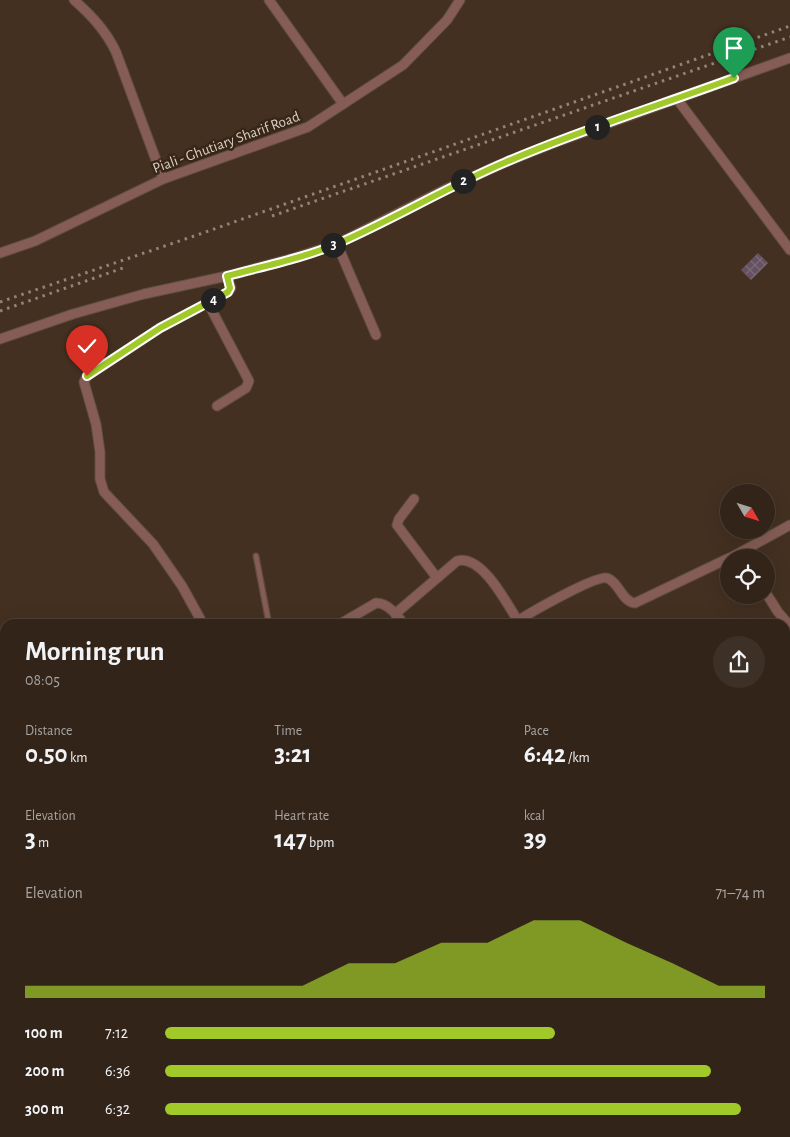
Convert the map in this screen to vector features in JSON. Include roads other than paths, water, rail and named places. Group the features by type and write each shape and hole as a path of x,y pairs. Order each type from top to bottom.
{"street":[{"path":"74,0 109,36 116,52 156,182"},
{"path":"269,0 343,104"},
{"name":"Piali - Ghutiary Sharif Road","path":"0,254 35,241 156,182 308,127 403,65 447,20 460,0"},
{"path":"0,339 73,314 144,294 227,276 337,244 448,188 506,162 790,58"},
{"path":"677,99 790,250"},
{"path":"337,244 376,335"},
{"path":"200,619 182,586 153,544 104,492 100,479 100,452 96,424 84,382 87,376 160,328 230,290 227,276"},
{"path":"208,303 249,381 246,388 217,406"},
{"path":"414,500 399,519 397,525 436,578"},
{"path":"752,549 790,525"},
{"path":"395,614 436,578 457,561 461,560 479,568 493,582 513,619"},
{"path":"520,619 552,601 600,578 610,580 628,601 635,603 720,562"},
{"path":"349,619 376,603 386,605 400,619"},
{"path":"774,604 785,619"}],"lane":[{"path":"256,556 268,619"}],"railway":[{"path":"0,302 200,234 790,26"},
{"path":"272,216 790,37"},
{"path":"0,311 123,268"}]}
